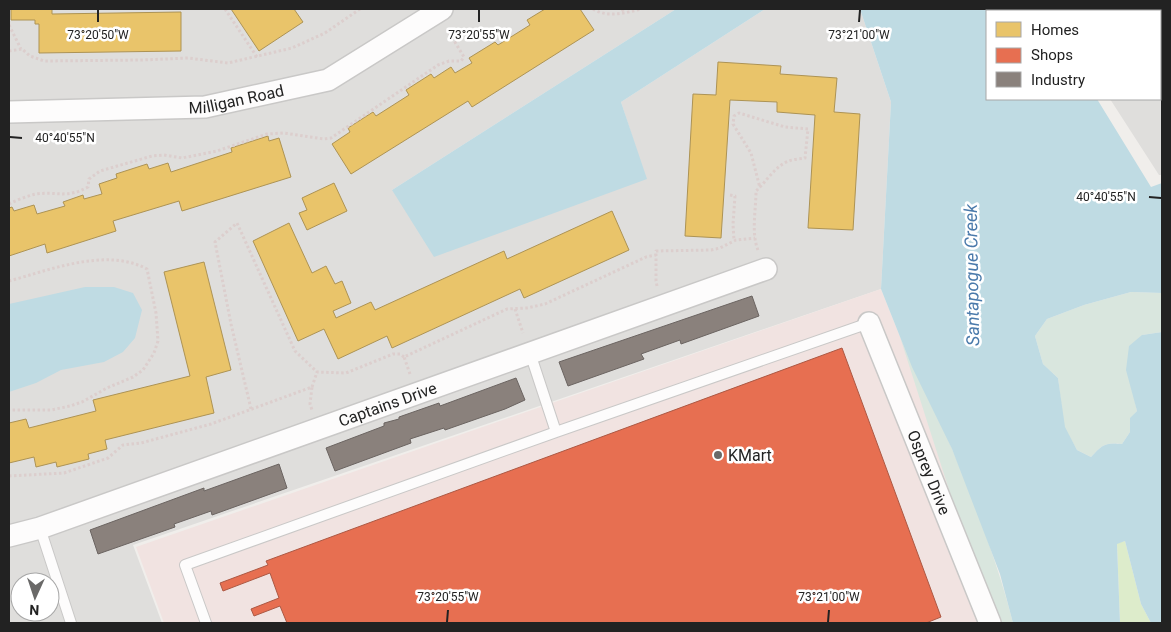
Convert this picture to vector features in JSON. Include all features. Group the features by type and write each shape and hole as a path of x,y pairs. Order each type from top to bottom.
{"street":[{"name":"Milligan Road","path":"9,112 205,107 328,80 439,10"},
{"name":"Captains Drive","path":"9,536 40,528 417,394 527,345 665,305 766,269"},
{"name":"Osprey Drive","path":"869,323 990,623"}],"lane":[{"path":"206,623 185,565 556,432 869,323"},
{"path":"527,345 556,432"},
{"path":"40,528 71,623"}],"path":[{"path":"225,9 257,58"},
{"path":"9,25 22,49 30,56 44,61 188,58 228,63 257,58 292,48 325,33 360,9"},
{"path":"593,9 607,14 625,13 641,9"},
{"path":"622,9 625,13"},
{"path":"9,204 34,195 65,195 79,192 88,187 89,180 100,171 152,156 164,155 182,158 209,153 267,134 284,133 324,139 331,138 438,65 448,61 461,61 464,57 439,10"},
{"path":"9,51 22,49"},
{"path":"760,188 751,152 733,124 734,116 739,113 785,127 808,129 806,158 789,161 781,166 760,188 756,191 756,245 766,269"},
{"path":"730,195 735,196 734,241"},
{"path":"251,409 231,324 215,242 237,222 295,350 317,372 346,373 393,354 400,354 404,357 417,394"},
{"path":"665,305 656,281 656,251 711,250 734,241 756,238"},
{"path":"404,357 507,309 545,304 646,257 656,255"},
{"path":"9,281 82,262 122,261 136,263 147,269 156,313 158,341 154,353 142,370 133,377 107,388 82,402 51,410 9,410"},
{"path":"515,309 527,345"},
{"path":"317,372 312,387 310,404 317,429"},
{"path":"9,476 64,473 108,458 123,445 142,443 211,424 312,387"}],"shaded area":[{"path":"9,9 676,9 392,190 646,179 621,102 765,9 860,9 891,102 881,289 133,545 162,623 9,623"},
{"path":"1162,9 1162,175 1159,175 1111,100 1161,100 1161,10 1053,10"},
{"name":"KMart","path":"881,289 912,367 1000,623 164,623 136,547"},
{"path":"1131,292 1162,293 1162,332 1142,335 1133,393 1137,411 1131,418 1130,432 1122,444 1112,443 1104,445 1091,457 1077,450 1064,427 1058,378 1043,364 1035,336 1047,319 1084,305"},
{"path":"900,337 947,437 970,493 993,557 1013,623 995,623 968,549"}],"green space":[{"path":"1125,541 1141,604 1151,623 1120,623 1117,543"}],"water":[{"path":"676,9 765,9 621,102 647,179 434,257 392,190"},
{"name":"Santapogue Creek","path":"860,9 1042,9 986,10 986,100 1098,100 1151,187 1162,183 1162,293 1131,292 1084,305 1047,319 1035,336 1043,364 1058,378 1065,427 1077,450 1091,457 1104,445 1122,444 1130,432 1130,418 1137,411 1126,370 1129,346 1142,335 1162,332 1162,623 1151,623 1141,604 1125,541 1117,544 1120,623 1013,623 1000,574 952,449 912,367 881,289 891,102"},
{"path":"85,287 114,287 133,293 142,310 135,338 123,352 104,362 61,370 36,383 9,392 9,304"}],"building: Homes":[{"path":"11,9 52,9 52,14 181,12 181,51 39,53 39,24 35,24 35,20 11,20"},
{"path":"231,9 294,9 303,22 259,51"},
{"path":"545,9 580,9 594,30 472,107 468,101 351,174 332,144 350,132 348,128 373,112 376,116 409,95 406,90 431,74 434,78 451,67 455,73 472,63 469,58 495,42 498,45 530,25 527,20"},
{"path":"1162,9 1161,39 1161,10 1138,10"},
{"path":"718,62 781,66 780,74 837,78 834,112 860,114 853,230 808,228 815,115 777,112 777,102 730,100 721,238 685,236 693,94 716,95"},
{"path":"268,136 269,141 279,138 291,177 182,211 179,201 113,221 116,231 47,253 45,244 9,256 9,208 12,207 14,211 34,205 37,214 65,206 63,202 83,195 84,199 102,194 99,184 117,178 116,174 147,164 149,169 168,163 171,172 232,152 231,148"},
{"path":"334,183 347,211 307,230 299,213 307,210 302,198"},
{"path":"612,211 629,250 524,298 520,289 392,348 387,336 338,359 324,329 298,341 253,241 289,223 312,273 326,266 335,284 342,281 351,303 333,311 336,318 371,302 375,310 504,251 507,259"},
{"path":"204,262 231,370 206,377 214,413 105,440 107,449 88,454 89,459 57,467 56,462 36,467 34,457 9,463 9,423 26,419 29,428 96,411 93,400 190,376 164,272"}],"building: Shops":[{"name":"KMart","path":"842,348 941,617 926,623 287,623 280,606 254,616 251,609 279,598 270,573 223,591 220,583 268,565 266,561"}],"building: Industry":[{"path":"752,296 759,316 681,344 680,340 641,354 644,359 568,386 559,362"},
{"path":"516,378 525,400 445,430 444,428 410,439 411,443 335,471 326,448 384,426 384,423 399,419 399,417 439,403 440,406"},
{"path":"279,464 287,488 212,515 211,511 174,524 175,527 98,554 90,530 204,488 204,491"}],"place":[{"name":"KMart","path":"718,455"}]}
